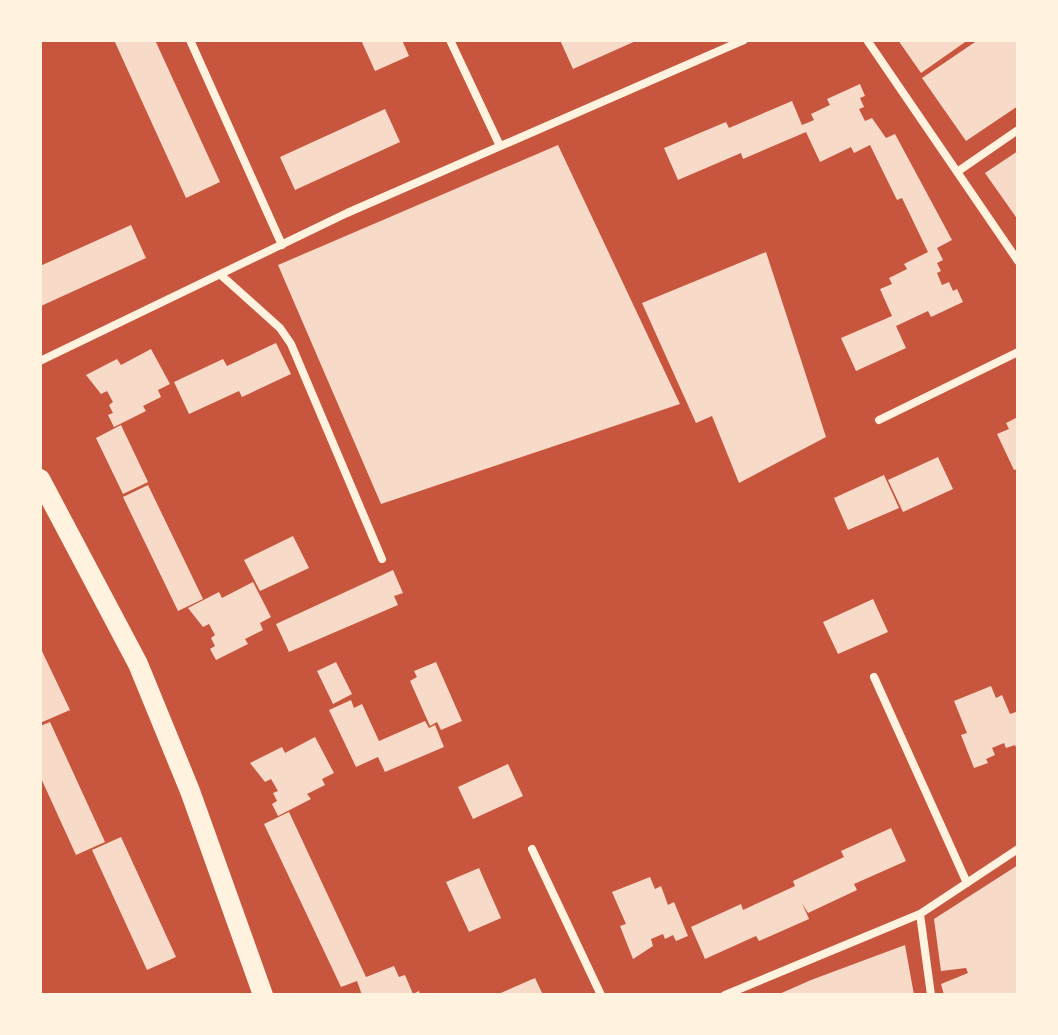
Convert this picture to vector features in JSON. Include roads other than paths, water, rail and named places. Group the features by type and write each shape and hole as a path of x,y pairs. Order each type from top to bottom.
{"main road":[{"path":"40,479 138,664 190,791 263,995"}],"street":[{"path":"190,40 282,245"},
{"path":"450,40 500,146"},
{"path":"40,361 282,245 744,40"},
{"path":"867,40 1018,261"},
{"path":"957,172 1018,130"},
{"path":"222,276 280,328 291,344 382,559"},
{"path":"879,420 1018,352"},
{"path":"874,677 967,883"},
{"path":"532,849 601,995"},
{"path":"725,995 920,914 1018,849"},
{"path":"920,914 931,995"}]}
